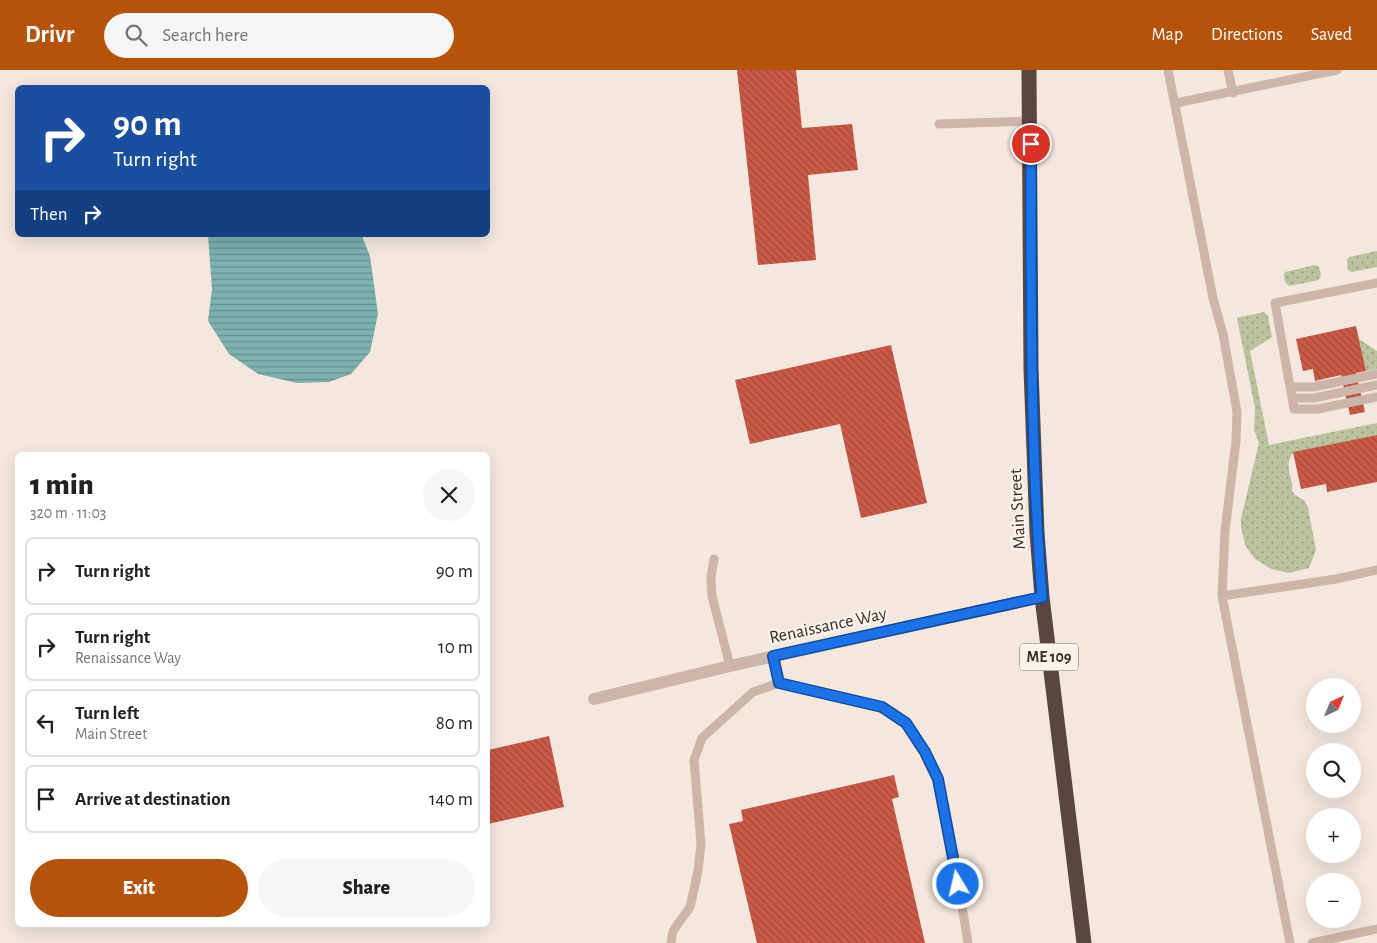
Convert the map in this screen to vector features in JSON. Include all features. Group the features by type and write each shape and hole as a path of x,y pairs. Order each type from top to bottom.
{"highway":[{"name":"Main Street","path":"1030,70 1030,369 1037,533 1042,597 1084,943"}],"street":[{"name":"Renaissance Way","path":"594,699 773,656 1042,597"}],"lane":[{"path":"1168,70 1213,298 1223,334 1237,412 1236,441 1225,532 1222,596 1290,943"},
{"path":"1228,70 1232,92"},
{"path":"1176,103 1337,70"},
{"path":"939,124 1030,121"},
{"path":"1377,283 1275,303 1294,409 1318,410 1377,397"},
{"path":"1291,387 1313,387 1377,374"},
{"path":"1293,398 1314,398 1377,385"},
{"path":"714,558 711,577 712,596 730,666"},
{"path":"1222,596 1336,579 1377,570"},
{"path":"773,656 779,683"},
{"path":"671,943 673,931 690,907 698,871 701,844 694,760 702,738 753,692 779,683 882,707 906,723 925,752 938,779 953,851 968,943"},
{"path":"1312,943 1377,929"}],"green space":[{"path":"1377,251 1377,267 1352,272 1348,270 1347,260 1349,257"},
{"path":"1315,265 1319,267 1321,275 1319,280 1289,286 1285,282 1285,272"},
{"path":"1264,312 1268,316 1272,337 1250,351 1269,445 1377,423 1377,435 1294,452 1291,457 1289,466 1292,491 1305,501 1308,508 1316,550 1309,568 1289,573 1271,569 1255,559 1245,545 1241,527 1241,519 1259,443 1254,430 1255,408 1237,318"},
{"path":"1359,339 1377,351 1377,369 1366,371"}],"water":[{"path":"208,237 362,237 370,256 378,314 370,352 351,374 329,382 297,383 258,374 229,354 208,321 212,289"}],"building":[{"path":"737,70 796,70 802,128 852,124 858,170 808,175 816,260 758,265"},
{"path":"1356,326 1366,371 1356,373 1365,412 1350,415 1341,375 1315,381 1313,369 1303,371 1296,339"},
{"path":"891,345 927,503 861,518 840,424 750,444 735,380"},
{"path":"1377,435 1377,482 1327,492 1326,484 1301,489 1293,452"},
{"path":"549,736 564,807 490,824 490,750"},
{"path":"894,775 899,797 892,799 925,943 757,943 729,824 743,821 741,810"}],"route":[{"path":"958,884 938,779 925,752 906,723 882,707 779,683 773,656 1042,597 1037,533 1030,369 1031,144"}]}
